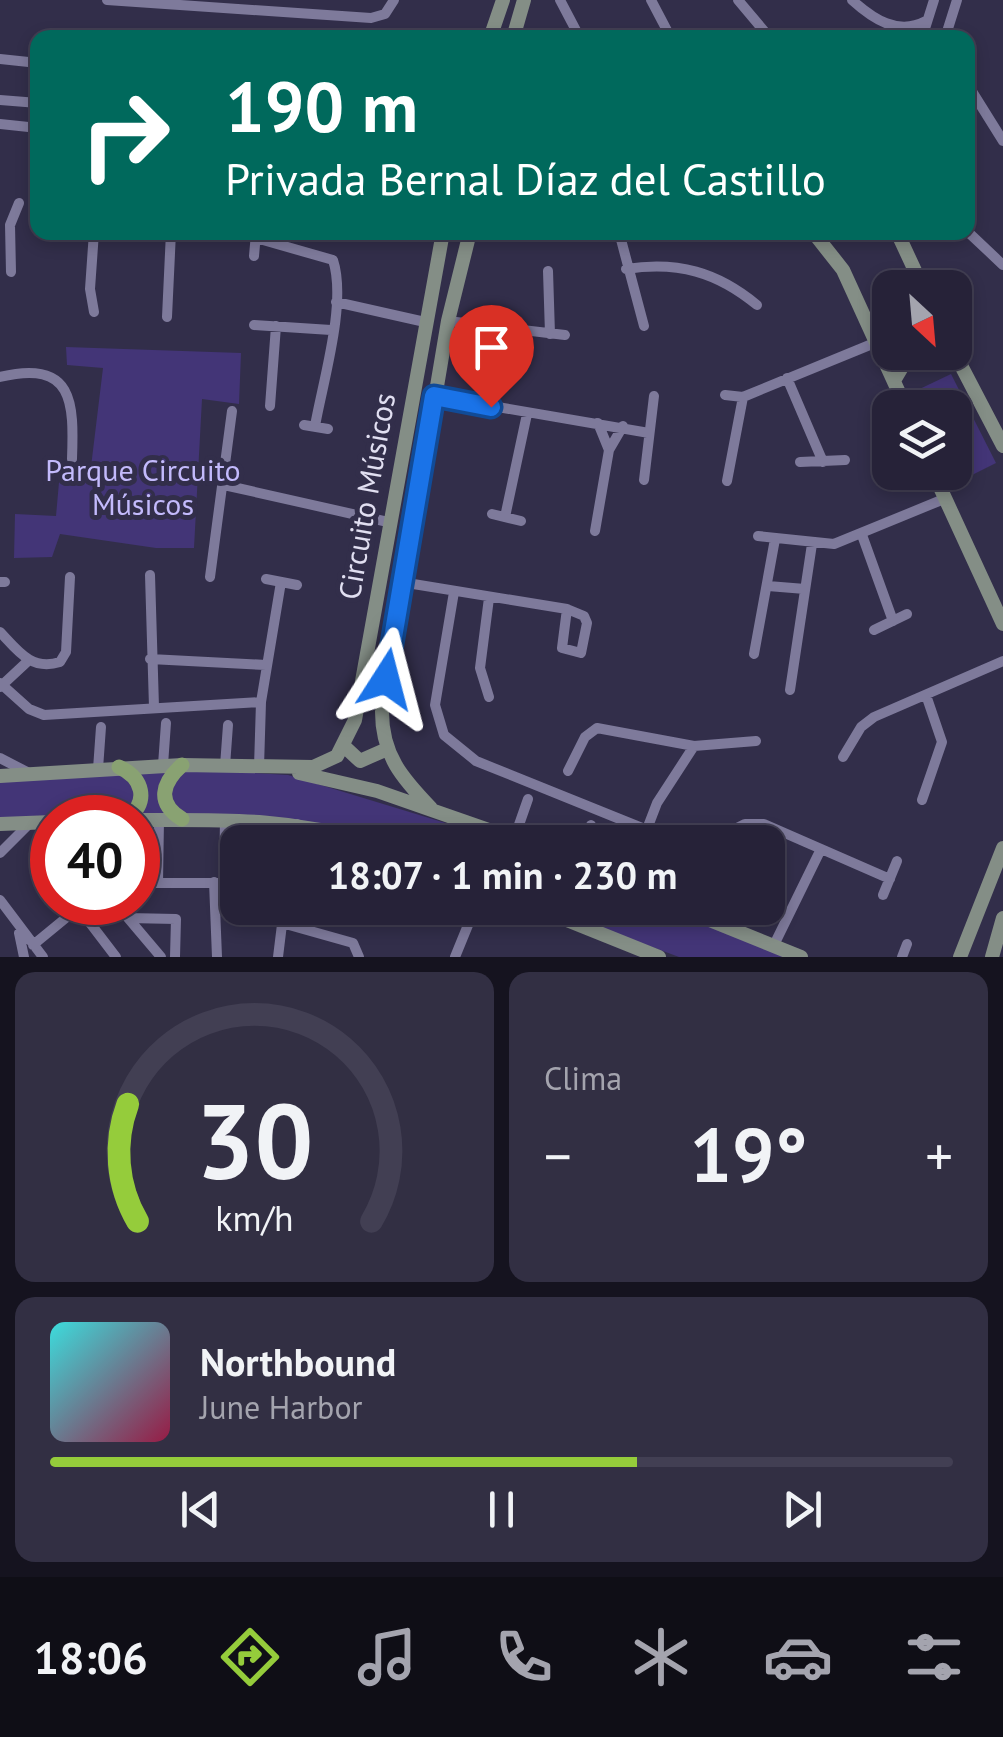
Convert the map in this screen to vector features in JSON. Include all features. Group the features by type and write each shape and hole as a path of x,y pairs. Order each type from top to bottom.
{"main road":[{"path":"182,765 163,790 167,806 182,819"},
{"path":"120,767 134,775 140,795"}],"street":[{"path":"107,0 371,18 386,14 394,0"},
{"path":"286,12 290,0"},
{"path":"493,30 502,0"},
{"path":"515,30 524,0"},
{"path":"560,0 576,30"},
{"path":"652,0 667,30"},
{"path":"738,0 763,30"},
{"path":"852,0 898,28 926,21"},
{"path":"924,30 934,0"},
{"path":"948,30 957,0"},
{"path":"0,60 30,62"},
{"path":"975,96 1003,141"},
{"path":"0,100 30,102"},
{"path":"0,124 30,127"},
{"path":"0,252 11,272 5,223 18,203"},
{"path":"975,239 1003,265"},
{"path":"93,240 90,290 94,312"},
{"path":"167,318 171,240"},
{"path":"254,256 256,240"},
{"path":"269,240 333,260 336,302 332,330 309,426 328,429"},
{"name":"Circuito Músicos","path":"345,747 356,720 388,522 441,240"},
{"path":"431,808 402,778 386,750 382,712 434,396 468,240"},
{"path":"621,240 644,326"},
{"path":"820,240 836,258 872,322"},
{"path":"901,240 915,270"},
{"path":"626,269 654,265 710,274 757,306"},
{"path":"548,271 550,334"},
{"path":"336,302 425,322"},
{"path":"448,321 565,336"},
{"path":"254,324 332,330"},
{"path":"270,406 276,326"},
{"path":"726,394 743,397 872,337"},
{"path":"892,370 899,390"},
{"path":"895,379 900,370"},
{"path":"963,370 1003,446"},
{"path":"0,377 32,373 63,388 74,409 72,459"},
{"path":"786,378 823,462"},
{"path":"434,396 527,414 623,426 650,434"},
{"path":"644,480 654,396"},
{"path":"727,482 743,397"},
{"path":"210,577 232,412"},
{"path":"504,517 527,414"},
{"path":"598,422 609,450"},
{"path":"595,531 609,450 623,426"},
{"path":"800,462 844,460"},
{"path":"224,485 388,522"},
{"path":"940,490 1003,624"},
{"path":"758,536 834,544 944,499"},
{"path":"492,514 520,521"},
{"path":"862,535 893,621"},
{"path":"754,654 775,539"},
{"path":"790,690 812,544"},
{"path":"150,575 154,707"},
{"path":"0,632 28,661 49,666 60,662 66,652 70,577"},
{"path":"266,579 297,585"},
{"path":"259,768 266,665 281,582"},
{"path":"402,582 568,609"},
{"path":"768,586 805,589"},
{"path":"454,592 435,705 444,735 476,761 634,825"},
{"path":"488,697 480,668 490,598"},
{"path":"874,630 907,614"},
{"path":"150,659 266,665"},
{"path":"28,661 0,685 28,709 44,714 262,702"},
{"path":"843,757 861,727 1003,661"},
{"path":"922,800 942,742 926,695"},
{"path":"162,766 166,723"},
{"path":"225,766 228,725"},
{"path":"98,769 101,727"},
{"path":"568,771 585,737 596,728 612,727 694,746 756,740"},
{"path":"648,825 656,803 694,746"},
{"path":"284,770 325,763 345,747 360,761 386,750"},
{"path":"0,758 32,774"},
{"path":"0,776 182,765 284,770 431,808 476,825"},
{"path":"522,825 528,799"},
{"path":"217,957 226,818"},
{"path":"160,820 226,818 301,825"},
{"path":"0,824 30,823"},
{"path":"0,853 30,832"},
{"path":"785,833 890,878"},
{"path":"774,945 821,848"},
{"path":"960,957 1003,848"},
{"path":"883,895 897,862"},
{"path":"160,883 219,882"},
{"path":"0,900 42,957"},
{"path":"161,957 128,918 176,919 175,957"},
{"path":"33,945 54,925"},
{"path":"91,925 115,957"},
{"path":"278,957 282,925"},
{"path":"289,925 353,943 359,957"},
{"path":"455,957 468,925"},
{"path":"579,925 659,957"},
{"path":"723,925 801,957"},
{"path":"992,957 1002,925"},
{"path":"18,927 24,957"},
{"path":"902,957 907,944"}],"green space":[{"name":"Parque Circuito Músicos","path":"66,347 241,353 239,404 202,399 194,548 156,548 60,534 52,557 14,558 15,514 56,516 60,471 90,475 103,368 67,365"},
{"path":"951,374 959,390 917,390"},
{"path":"972,416 996,463 972,475"},
{"path":"152,767 288,775 452,825 294,825 250,815 160,817 160,795 30,795 30,819 0,820 0,778"},
{"path":"593,925 713,925 793,957 679,957"}],"route":[{"path":"386,679 434,396 491,407"}]}
